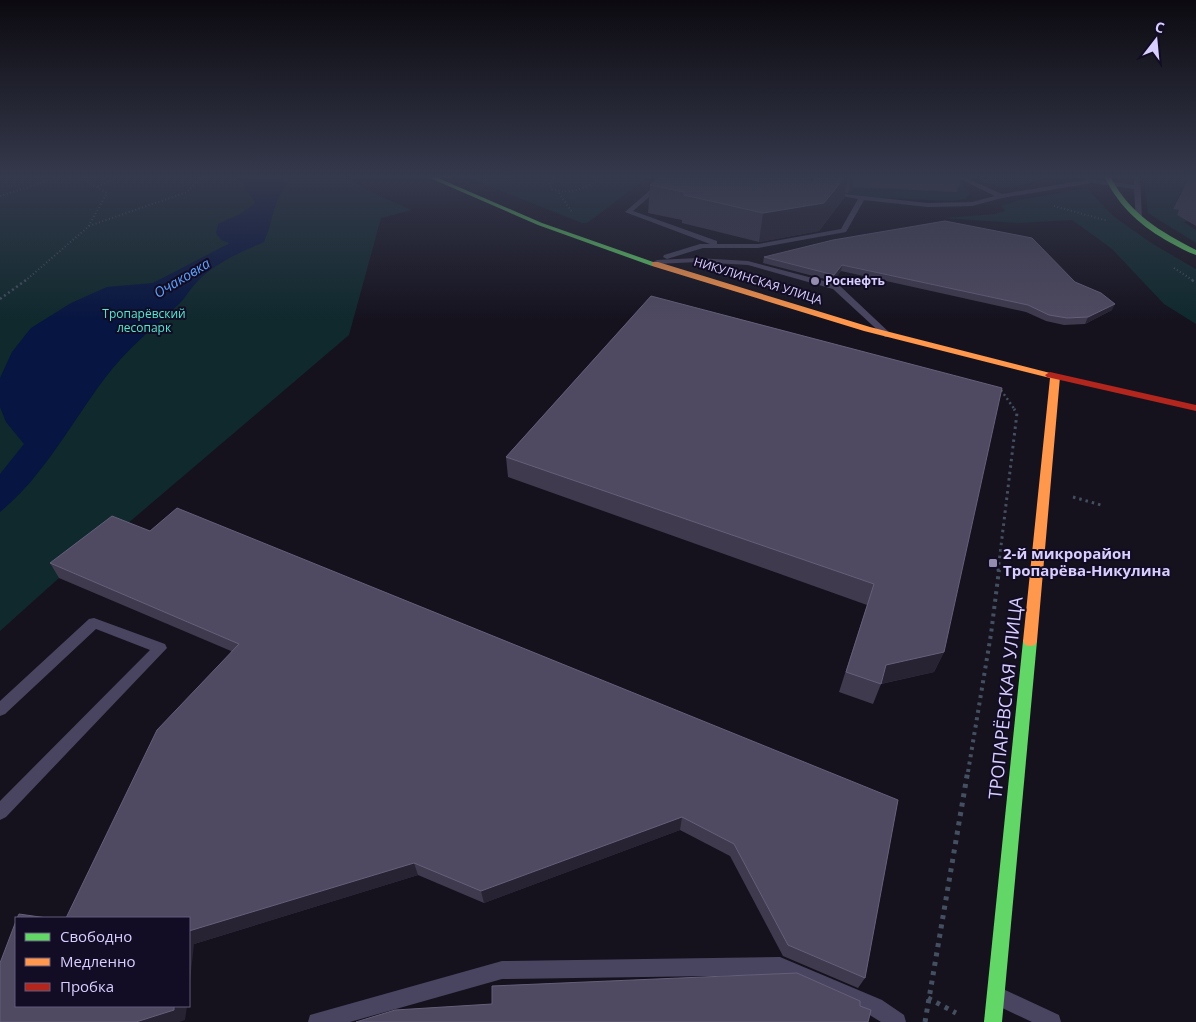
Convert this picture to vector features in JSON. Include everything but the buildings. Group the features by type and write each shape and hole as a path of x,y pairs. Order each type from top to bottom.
{"main road":[{"name":"НИКУЛИНСКАЯ УЛИЦА","path":"546,226 651,262 888,335 1055,377 1196,408"},
{"path":"1150,226 1196,253"},
{"name":"ТРОПАРЁВСКАЯ УЛИЦА","path":"992,1022 1055,377"}],"lane":[{"path":"667,226 718,244"},
{"path":"651,262 703,246 718,244 758,246 844,231 847,226"},
{"path":"651,262 697,260 748,263 836,287 888,335"},
{"path":"0,710 94,623 160,648 0,812"},
{"path":"317,1022 502,970 780,966 875,1007 897,1022"},
{"path":"995,994 1052,1022"}],"path":[{"path":"0,299 24,282 92,226"},
{"path":"925,1022 990,634 1007,499 1017,412 1001,390"},
{"path":"928,998 959,1014"}],"green space":[{"name":"Тропарёвский лесопарк","path":"0,226 379,226 349,335 120,530 59,578 0,631"},
{"path":"1080,226 1127,226 1153,244 1196,269 1196,324 1164,304 1112,249"},
{"path":"1168,226 1190,226 1196,230 1196,243"}],"water":[{"name":"Очаковка","path":"218,226 269,226 264,242 228,259 203,276 180,303 131,348 105,378 44,466 16,498 0,512 0,474 24,444 6,422 0,407 0,378 12,352 31,328 71,303 107,287 153,283 230,243 221,240 216,233"}],"traffic: fast":[{"path":"545,226 655,264"},
{"path":"1148,226 1196,253"},
{"path":"993,1022 1030,641"}],"traffic: slow":[{"path":"655,264 867,329 1050,375"},
{"path":"1030,641 1055,377"}],"traffic: jam":[{"path":"1050,375 1196,408"}],"place":[{"name":"Роснефть","path":"815,281"},
{"name":"2-й микрорайон Тропарёва-Никулина","path":"993,563"}]}
